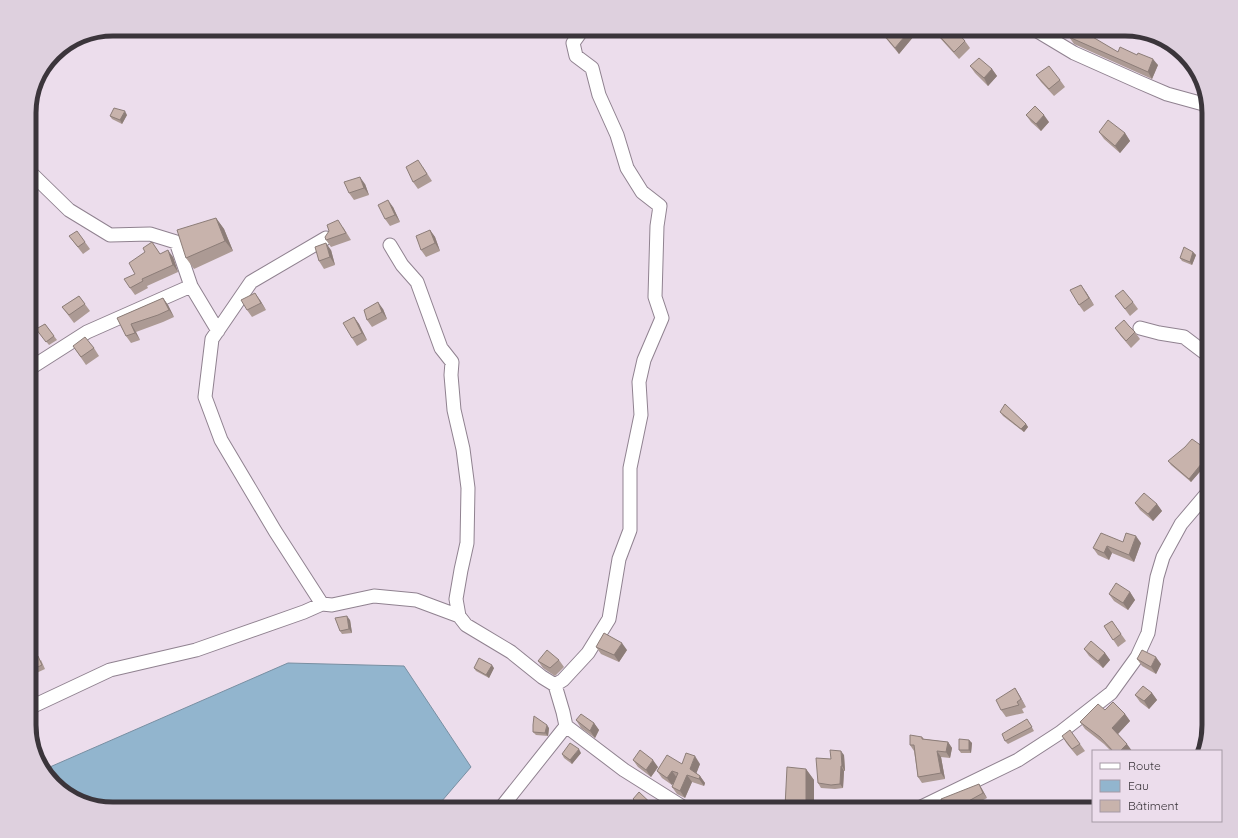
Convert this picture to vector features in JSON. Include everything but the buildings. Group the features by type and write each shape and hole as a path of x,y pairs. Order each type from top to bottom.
{"street":[{"path":"555,685 563,680 588,653 609,619 619,559 630,530 630,468 641,415 639,382 644,360 662,318 655,297 657,226 660,206 642,192 627,168 617,135 599,95 592,68 576,56 573,43 578,36"},
{"path":"1046,36 1074,53 1139,82 1167,94 1201,103"},
{"path":"36,178 69,210 110,235 150,234 176,242 191,286 218,331"},
{"path":"322,604 275,531 221,440 205,397 212,339 251,282 326,238"},
{"path":"390,245 402,265 417,282 441,348 452,362 451,375 454,410 463,449 468,488 466,544 460,570 456,599 459,616 466,625 480,632 511,652 542,677 555,685 566,726 624,770 675,802"},
{"path":"36,365 87,332 191,286"},
{"path":"1140,328 1184,337 1202,351"},
{"path":"931,802 1018,760 1061,732 1111,693 1137,657 1148,633 1157,577 1163,557 1181,524 1202,499"},
{"path":"36,705 110,670 196,650 304,612 322,604 332,604 374,596 416,600 459,616"},
{"path":"506,802 566,726"}],"water":[{"path":"288,663 404,666 471,767 441,802 113,802 88,798 79,794 58,780 49,768"}]}
